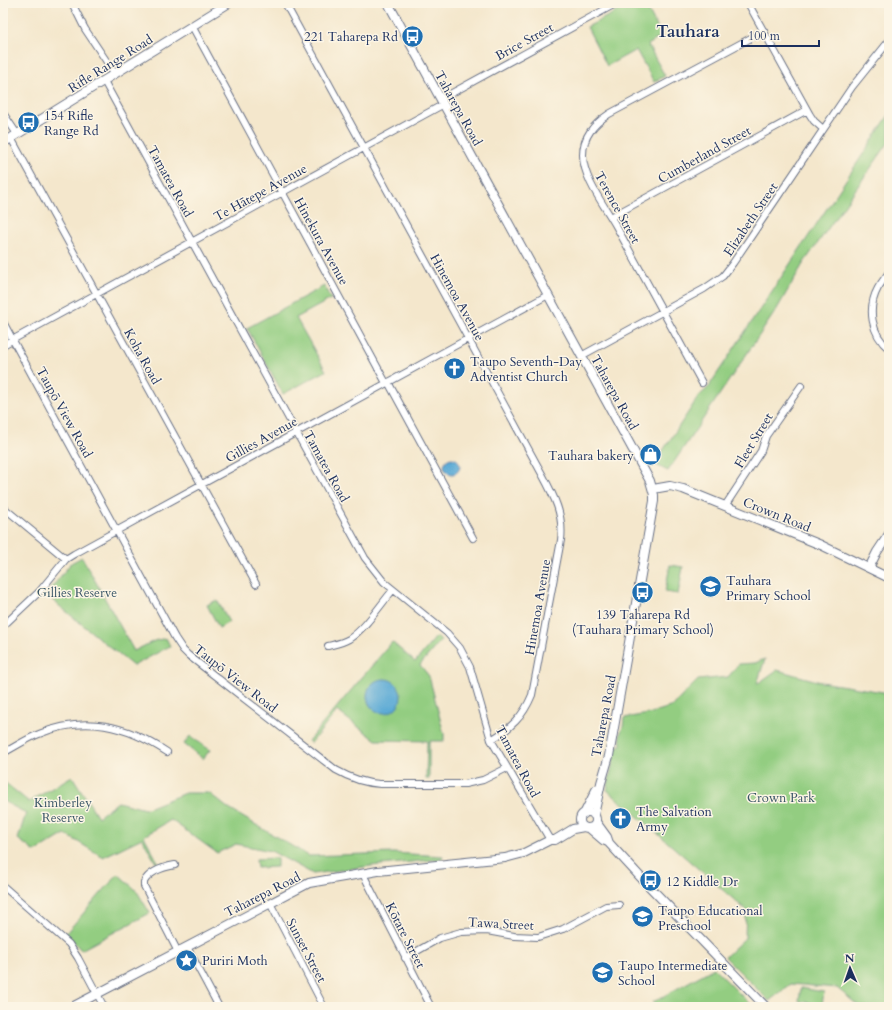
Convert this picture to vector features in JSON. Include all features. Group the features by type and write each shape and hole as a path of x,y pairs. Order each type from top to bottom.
{"street":[{"path":"72,3 85,29 115,74"},
{"name":"Rifle Range Road","path":"3,143 229,3"},
{"name":"Hinemoa Avenue","path":"285,3 553,494 558,507 561,521 561,540 532,695 529,704 517,721 491,740"},
{"name":"Taharepa Road","path":"388,3 653,489 654,501 609,756 601,783 593,826 584,822"},
{"name":"Brice Street","path":"443,102 617,3"},
{"path":"748,3 807,110 814,121 823,129"},
{"name":"Hinekura Avenue","path":"192,26 473,538"},
{"name":"Terence Street","path":"702,383 589,178 583,163 583,148 589,132 609,114 764,31"},
{"name":"Elizabeth Street","path":"581,356 714,283 728,270 852,87 889,41"},
{"name":"Tamatea Road","path":"104,81 365,558 377,574 393,590 446,633 460,648 470,667 491,740 550,840"},
{"name":"Te Hātepe Avenue","path":"3,345 364,148 443,102"},
{"name":"Cumberland Street","path":"611,217 807,110"},
{"name":"Koha Road","path":"3,113 97,294 256,584"},
{"path":"889,272 878,289 872,308 874,328 879,338 889,349"},
{"name":"Gillies Avenue","path":"4,623 38,592 66,559 116,530 548,295"},
{"name":"Taupō View Road","path":"3,322 182,650 336,770 347,776 369,783 453,784 478,781 507,768"},
{"name":"Fleet Street","path":"725,506 761,451 766,436 800,386"},
{"name":"Crown Road","path":"653,489 677,487 821,545 889,578"},
{"path":"3,507 66,559"},
{"path":"869,568 877,552 889,534"},
{"path":"328,646 340,643 350,638 361,629 393,590"},
{"path":"3,753 49,730 85,724 110,726 130,732 146,739 167,752"},
{"name":"Taharepa Road","path":"72,1007 309,883 363,874 505,858 524,853 550,840 555,840 584,822 601,783"},
{"name":"Taharepa Road","path":"584,822 588,812 595,819"},
{"path":"595,819 607,837 609,843"},
{"path":"584,822 603,840 609,843 766,1007"},
{"path":"175,865 166,867 150,875 144,882 144,886 178,952"},
{"name":"Kōtare Street","path":"363,874 431,1007"},
{"path":"3,886 69,944 104,1007"},
{"name":"Sunset Street","path":"270,903 324,1007"},
{"name":"Tawa Street","path":"405,958 440,938 461,932 474,930 514,936 538,937 563,929 606,906 619,905"},
{"path":"187,947 220,1007"}],"green space":[{"path":"633,3 644,3 662,36 648,45 665,76 654,82 636,50 607,66 587,27"},
{"path":"889,115 889,142 803,264 777,309 668,471 654,464 699,396 710,386"},
{"path":"324,286 331,299 296,318 326,371 283,394 247,328"},
{"name":"Gillies Reserve","path":"82,557 134,651 154,641 166,638 170,646 133,666 46,595 71,563"},
{"path":"670,565 683,567 678,594 665,592"},
{"path":"217,600 229,622 219,628 207,605"},
{"path":"437,636 441,640 420,665 429,676 444,734 444,741 429,741 429,779 426,779 427,741 376,740 337,711 311,743 308,741 392,642 415,662"},
{"name":"Crown Park","path":"765,659 757,684 777,670 821,682 889,693 889,1007 860,1007 837,988 791,984 769,1001 725,957 745,938 746,910 607,790 616,747 621,745 620,734 623,727 624,718 648,714 673,706 698,680 728,677 739,664 755,663"},
{"path":"190,736 210,750 203,759 184,744"},
{"name":"Kimberley Reserve","path":"72,776 98,817 118,802 145,809 185,793 209,793 229,809 309,856 393,853 443,856 442,859 371,866 313,874 271,851 236,844 217,853 171,820 144,836 158,862 156,863 142,838 103,857 65,834 35,852 18,839 26,813 3,801 3,781 29,802"},
{"path":"277,858 277,867 257,868 256,859"},
{"path":"118,874 136,890 150,913 81,950 66,933"},
{"path":"714,968 753,1007 655,1007 653,1002"},
{"path":"801,988 824,992 822,1005 799,1001"}],"water":[{"path":"452,458 459,463 460,466 455,473 452,474 445,469 444,466 449,459"},
{"path":"387,679 396,684 400,689 400,703 396,708 391,712 381,713 377,712 368,703 367,693 368,689 377,680"}],"place":[{"name":"221 Taharepa Rd","path":"413,36"},
{"name":"154 Rifle Range Rd","path":"29,122"},
{"name":"Taupo Seventh-Day Adventist Church","path":"455,368"},
{"name":"Tauhara bakery","path":"650,455"},
{"name":"Tauhara Primary School","path":"711,587"},
{"name":"139 Taharepa Rd (Tauhara Primary School)","path":"643,592"},
{"name":"The Salvation Army","path":"621,818"},
{"name":"12 Kiddle Dr","path":"651,881"},
{"name":"Taupo Educational Preschool","path":"642,917"},
{"name":"Puriri Moth","path":"186,960"},
{"name":"Taupo Intermediate School","path":"602,972"}],"district":[{"name":"Tauhara","path":"688,31"}]}
